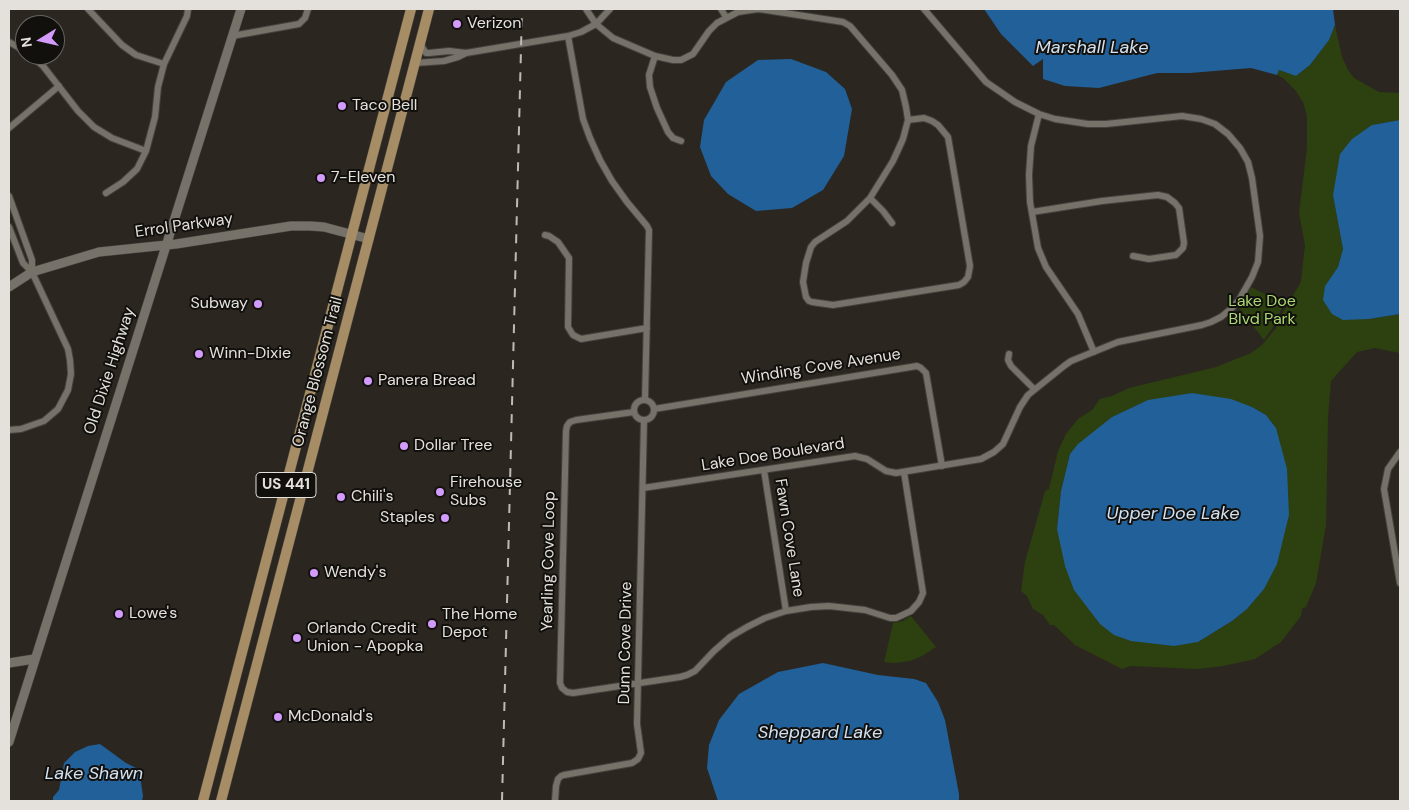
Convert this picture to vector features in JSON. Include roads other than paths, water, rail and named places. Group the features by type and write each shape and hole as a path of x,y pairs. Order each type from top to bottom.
{"main road":[{"name":"Orange Blossom Trail","path":"203,801 412,9"},
{"name":"Orange Blossom Trail","path":"221,801 429,9"},
{"path":"405,34 407,50 415,63"},
{"path":"396,67 404,72 408,91"},
{"path":"310,393 315,416 321,420"},
{"path":"303,422 310,427 313,433 314,448"}],"street":[{"path":"88,9 122,45 136,55 164,64"},
{"path":"106,193 123,182 136,169 146,151 155,117 158,87 164,64 188,9"},
{"name":"Old Dixie Highway","path":"9,742 241,9"},
{"path":"232,36 299,24 305,18 308,9"},
{"path":"586,9 596,24 613,38 656,56 674,60 681,60 694,54 709,31 726,17 738,12 758,9 784,10 843,22 850,26 898,84 904,96 908,120 903,139 893,161 880,185 870,198 847,221 814,242 811,246 804,277 805,294 807,299 817,304 833,306 958,285 968,277 970,266 948,137 932,121 924,118 908,120"},
{"path":"421,42 426,53 449,51 466,53 568,36 596,24 610,9"},
{"path":"721,9 726,17"},
{"name":"Lake Doe Boulevard","path":"644,488 855,456 867,459 886,471 896,473 981,459 999,448 1005,440 1023,402 1034,389 1072,361 1127,340 1202,325 1221,317 1232,308 1252,277 1258,262 1260,248 1259,224 1252,178 1248,162 1234,140 1215,124 1201,119 1182,116 1106,124 1088,124 1054,119 1039,114 1015,102 986,82 924,9"},
{"path":"568,36 583,119 590,138 612,181 648,226 649,230 645,400"},
{"path":"415,63 444,61 466,53"},
{"path":"656,56 649,75 650,87 668,132 673,138 681,141"},
{"path":"42,65 94,127 112,138 146,151"},
{"path":"9,128 59,86"},
{"path":"1039,114 1029,161 1029,191 1041,258 1078,314 1094,352"},
{"path":"1032,212 1102,201 1158,195 1167,197 1179,208 1183,248 1176,255 1149,259 1133,256"},
{"path":"9,196 32,260 32,272"},
{"path":"870,198 892,223"},
{"name":"Errol Parkway","path":"9,287 32,272 99,252 166,245 291,226 324,228 369,239"},
{"path":"9,227 23,263 32,272 68,349 71,374 68,390 58,408 44,421 21,429 9,430"},
{"path":"545,235 558,242 569,258 568,326 573,335 582,338 647,328"},
{"path":"1009,354 1008,360 1011,366 1034,389"},
{"name":"Winding Cove Avenue","path":"654,409 916,366 926,373 942,466"},
{"path":"645,400 651,403 654,409 650,418 644,420 637,417 634,412 637,403 645,400"},
{"name":"Yearling Cove Loop","path":"634,412 576,420 570,422 567,426 560,682 562,688 567,692 573,693 638,683"},
{"name":"Dunn Cove Drive","path":"556,801 558,778 564,775 632,764 641,753 638,724 638,683 644,488 644,420"},
{"path":"1400,452 1388,469 1384,489 1400,583"},
{"name":"Fawn Cove Lane","path":"764,470 786,611"},
{"path":"638,683 687,675 694,671 730,638 756,622 786,611 829,606 865,610 896,618 915,607 922,598 923,593 904,472"},
{"path":"9,663 34,659"}],"water":[{"name":"Marshall Lake","path":"984,9 1333,9 1335,25 1329,40 1310,65 1296,76 1279,70 1277,75 1251,68 1190,73 1157,73 1099,88 1065,86 1043,79 1043,59 1033,66 1001,34"},
{"path":"791,59 826,72 845,89 852,109 844,156 823,190 792,208 756,211 728,194 711,176 700,147 704,120 726,82 758,60"},
{"path":"1400,120 1400,314 1369,319 1343,320 1332,314 1323,300 1325,286 1338,267 1343,249 1333,195 1340,154 1352,139 1372,125"},
{"name":"Upper Doe Lake","path":"1192,393 1231,399 1252,407 1266,415 1276,428 1287,469 1289,515 1277,564 1264,589 1247,609 1232,621 1198,642 1174,646 1131,641 1114,635 1100,624 1074,590 1065,566 1057,529 1061,491 1070,454 1078,444 1112,417 1148,400"},
{"name":"Sheppard Lake","path":"823,663 878,675 914,679 926,683 938,702 945,720 959,801 718,801 707,768 709,745 719,720 739,694 778,672"},
{"name":"Lake Shawn","path":"100,744 126,763 140,770 142,801 53,801 53,797 59,790 64,763 75,752 88,746"}],"railway":[{"path":"502,801 522,9"}],"place":[{"name":"Verizon","path":"457,24"},
{"name":"Taco Bell","path":"342,106"},
{"name":"7-Eleven","path":"321,178"},
{"name":"Subway","path":"258,304"},
{"name":"Winn-Dixie","path":"199,354"},
{"name":"Panera Bread","path":"368,381"},
{"name":"Dollar Tree","path":"404,446"},
{"name":"Firehouse Subs","path":"440,492"},
{"name":"Chili's","path":"341,497"},
{"name":"Staples","path":"445,518"},
{"name":"Wendy's","path":"314,573"},
{"name":"Lowe's","path":"119,614"},
{"name":"The Home Depot","path":"432,624"},
{"name":"Orlando Credit Union - Apopka","path":"297,638"},
{"name":"McDonald's","path":"278,717"}],"park label":[{"name":"Lake Doe Blvd Park","path":"1262,311"}]}
